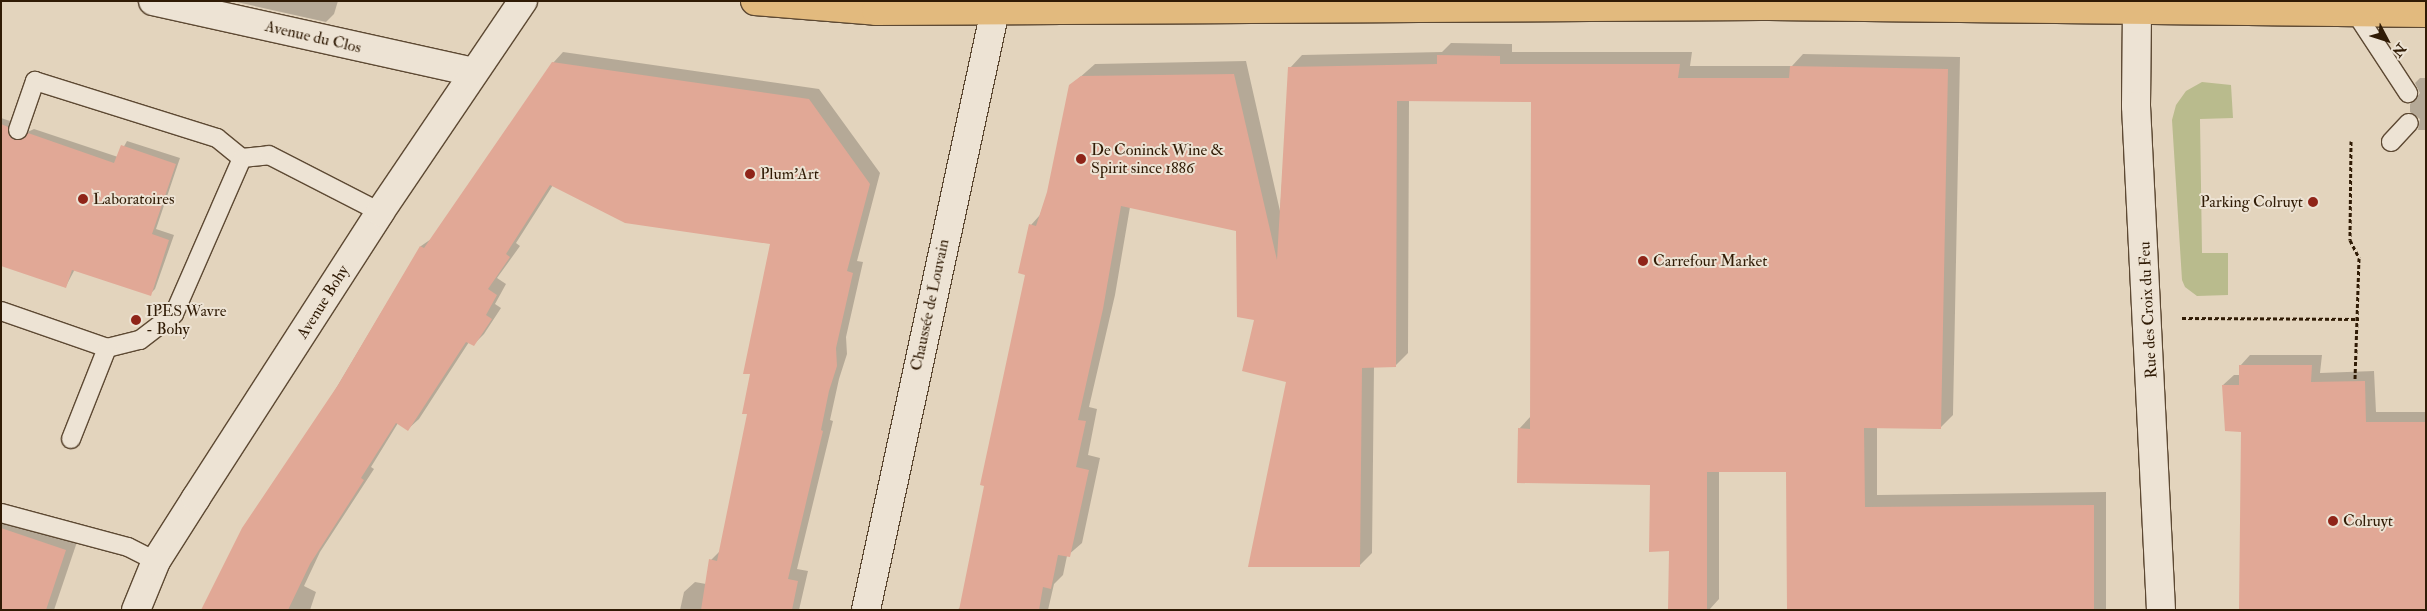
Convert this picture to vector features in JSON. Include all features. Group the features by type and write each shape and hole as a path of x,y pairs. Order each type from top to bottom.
{"main road":[{"path":"755,1 876,11 996,6 1759,6 2137,10 2356,7 2426,13"}],"street":[{"name":"Avenue du Clos","path":"153,1 472,72"},
{"name":"Avenue Bohy","path":"136,610 156,561 380,212 472,72 523,1"},
{"name":"Chaussée de Louvain","path":"866,610 996,6"},
{"name":"Rue des Croix du Feu","path":"2137,10 2136,106 2149,317 2161,610"}],"lane":[{"path":"2356,7 2408,93"},
{"path":"18,130 35,81 217,138 242,158 268,155 380,212"},
{"path":"2391,142 2409,123"},
{"path":"1,311 107,348 140,340 174,314 242,158"},
{"path":"71,439 107,348"},
{"path":"1,513 128,548 156,561"}],"path":[{"path":"2351,141 2350,240 2359,258 2356,381"},
{"path":"2149,317 2359,319"}],"green space":[{"path":"2202,82 2231,85 2233,118 2200,119 2202,253 2228,253 2228,295 2197,296 2185,287 2182,280 2172,120 2176,105 2186,91"}],"building":[{"path":"1437,55 1500,56 1500,64 1680,64 1678,78 1789,78 1790,66 1948,69 1941,429 1864,428 1865,507 2094,505 2094,610 1787,610 1786,472 1707,472 1707,610 1668,610 1669,551 1649,552 1650,485 1517,483 1518,428 1530,429 1531,102 1397,101 1396,367 1362,368 1360,567 1248,567 1286,382 1242,371 1254,320 1237,317 1236,231 1121,206 1103,309 1078,420 1086,421 1076,467 1089,470 1070,557 1058,555 1051,589 1043,587 1039,610 959,610 984,486 980,485 1025,275 1018,273 1029,224 1036,226 1047,192 1069,85 1081,76 1234,74 1277,260 1288,67 1437,64"},
{"path":"552,62 809,99 870,184 847,271 853,273 836,348 837,366 829,391 821,430 823,431 788,579 798,581 792,610 701,610 709,559 717,561 747,414 742,414 750,374 743,374 770,244 625,223 550,185 506,254 510,257 488,289 497,295 486,315 492,319 474,346 466,342 408,431 396,423 361,478 364,480 310,564 288,610 201,610 242,528 338,385 420,246 424,248"},
{"name":"Laboratoires","path":"1,124 8,127 10,137 15,140 25,138 28,133 114,163 121,145 176,164 152,234 169,240 151,296 72,270 66,288 1,266"},
{"name":"Colruyt","path":"2239,365 2312,365 2311,382 2365,381 2366,422 2426,422 2426,610 2239,610 2241,432 2225,431 2222,385 2239,385"},
{"path":"1,528 66,550 46,610 1,610"}],"place":[{"name":"De Coninck Wine & Spirit since 1886","path":"1081,159"},
{"name":"Plum'Art","path":"750,174"},
{"name":"Laboratoires","path":"83,199"},
{"name":"Parking Colruyt","path":"2313,202"},
{"name":"Carrefour Market","path":"1643,261"},
{"name":"IPES Wavre - Bohy","path":"136,320"},
{"name":"Colruyt","path":"2333,521"}]}
